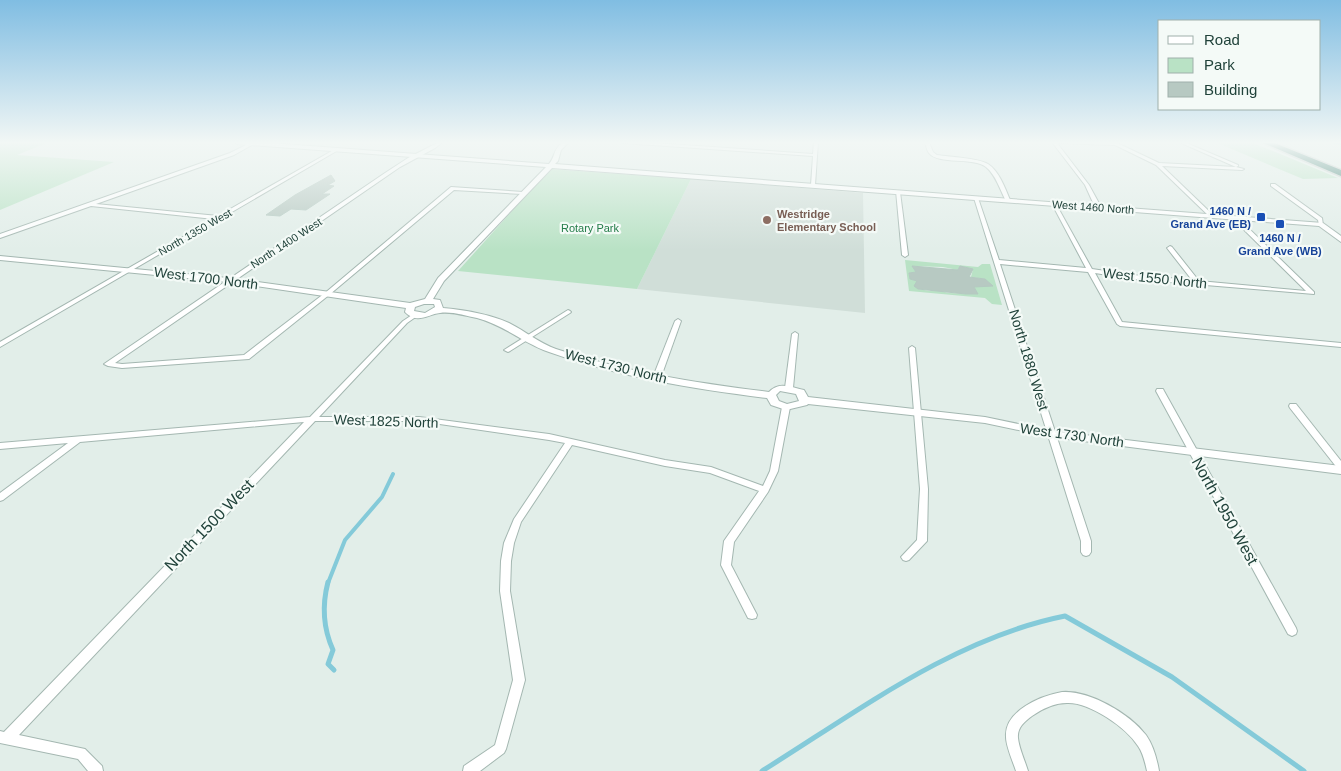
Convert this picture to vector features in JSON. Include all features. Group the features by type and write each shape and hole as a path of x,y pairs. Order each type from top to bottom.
{"street":[{"path":"0,236 165,178"},
{"name":"North 1350 West","path":"0,345 288,178"},
{"name":"North 1400 West","path":"326,294 246,357 122,366 108,364 228,280 384,178"},
{"path":"413,311 428,301 446,274 538,178"},
{"name":"West 1460 North","path":"715,178 1321,224"},
{"path":"812,185 813,178"},
{"path":"995,178 1008,200"},
{"path":"1082,178 1098,207"},
{"path":"1172,178 1211,216"},
{"path":"1273,185 1320,219 1321,224 1341,240"},
{"path":"326,294 453,188 523,193"},
{"path":"898,192 905,255"},
{"name":"North 1880 West","path":"976,198 1086,541 1086,552"},
{"path":"1054,204 1120,324 1341,345"},
{"path":"89,205 219,218"},
{"name":"West 1550 North","path":"998,262 1090,270 1133,277 1312,293 1235,218"},
{"path":"1170,248 1197,282"},
{"name":"West 1700 North","path":"1,259 228,280 326,294 413,311"},
{"path":"428,301 439,304 438,310"},
{"name":"West 1730 North","path":"413,311 425,315 438,310 463,312 501,323 549,349 615,369 771,395"},
{"name":"North 1500 West","path":"3,738 405,322 413,311"},
{"path":"508,350 568,312"},
{"path":"657,376 678,321"},
{"path":"789,388 795,334"},
{"path":"906,557 922,541 924,489 912,348"},
{"path":"789,388 800,392 804,400 798,406 786,407 775,403 771,395 777,389 789,388"},
{"name":"North 1950 West","path":"1160,391 1292,630"},
{"name":"West 1730 North","path":"804,400 985,420 1052,434 1341,468"},
{"path":"1294,406 1341,468"},
{"path":"752,615 726,564 729,541 765,490 774,471 786,407"},
{"name":"West 1825 North","path":"0,446 311,419 419,419 570,442 665,463 710,470 765,490"},
{"path":"0,498 76,440"},
{"path":"469,771 500,749 519,680 506,591 506,562 509,543 517,521 570,442"},
{"path":"1022,771 1012,737 1015,723 1022,716 1045,703 1057,698 1071,697 1092,704 1122,722 1140,738 1150,754 1153,771"},
{"path":"3,738 81,753 97,771"}],"shaded area":[{"name":"Westridge Elementary School","path":"691,179 863,193 865,313 637,289"}],"green space":[{"path":"0,178 76,178 0,210"},
{"name":"Rotary Park","path":"542,178 691,179 637,289 458,271"},
{"path":"1301,178 1338,178 1303,179"},
{"path":"905,260 978,267 982,264 990,264 1002,305 992,304 985,298 909,291","holes":["912,266 943,267 958,270 960,266 973,269 971,277 985,279 989,283 974,287 978,294 949,293 932,289 930,291 918,289 917,281 910,279 909,273 916,272"]}],"building":[{"path":"326,178 333,178 335,181 328,185 334,186 322,194 330,194 306,210 291,209 280,216 266,215 295,195"},
{"path":"912,266 958,270 960,266 973,269 969,277 985,279 993,286 974,287 978,294 918,289 914,286 917,281 910,279 909,273 916,272"}],"waterway":[{"path":"328,583 345,540 382,497 393,474"},
{"path":"328,582 324,616 333,650 328,664 334,670"},
{"path":"762,771 870,702 945,659 984,641 1024,627 1065,616 1172,677 1304,771"}],"place":[{"name":"1460 N / Grand Ave (EB)","path":"1261,217"},
{"name":"Westridge Elementary School","path":"767,220"},
{"name":"1460 N / Grand Ave (WB)","path":"1280,224"}]}
